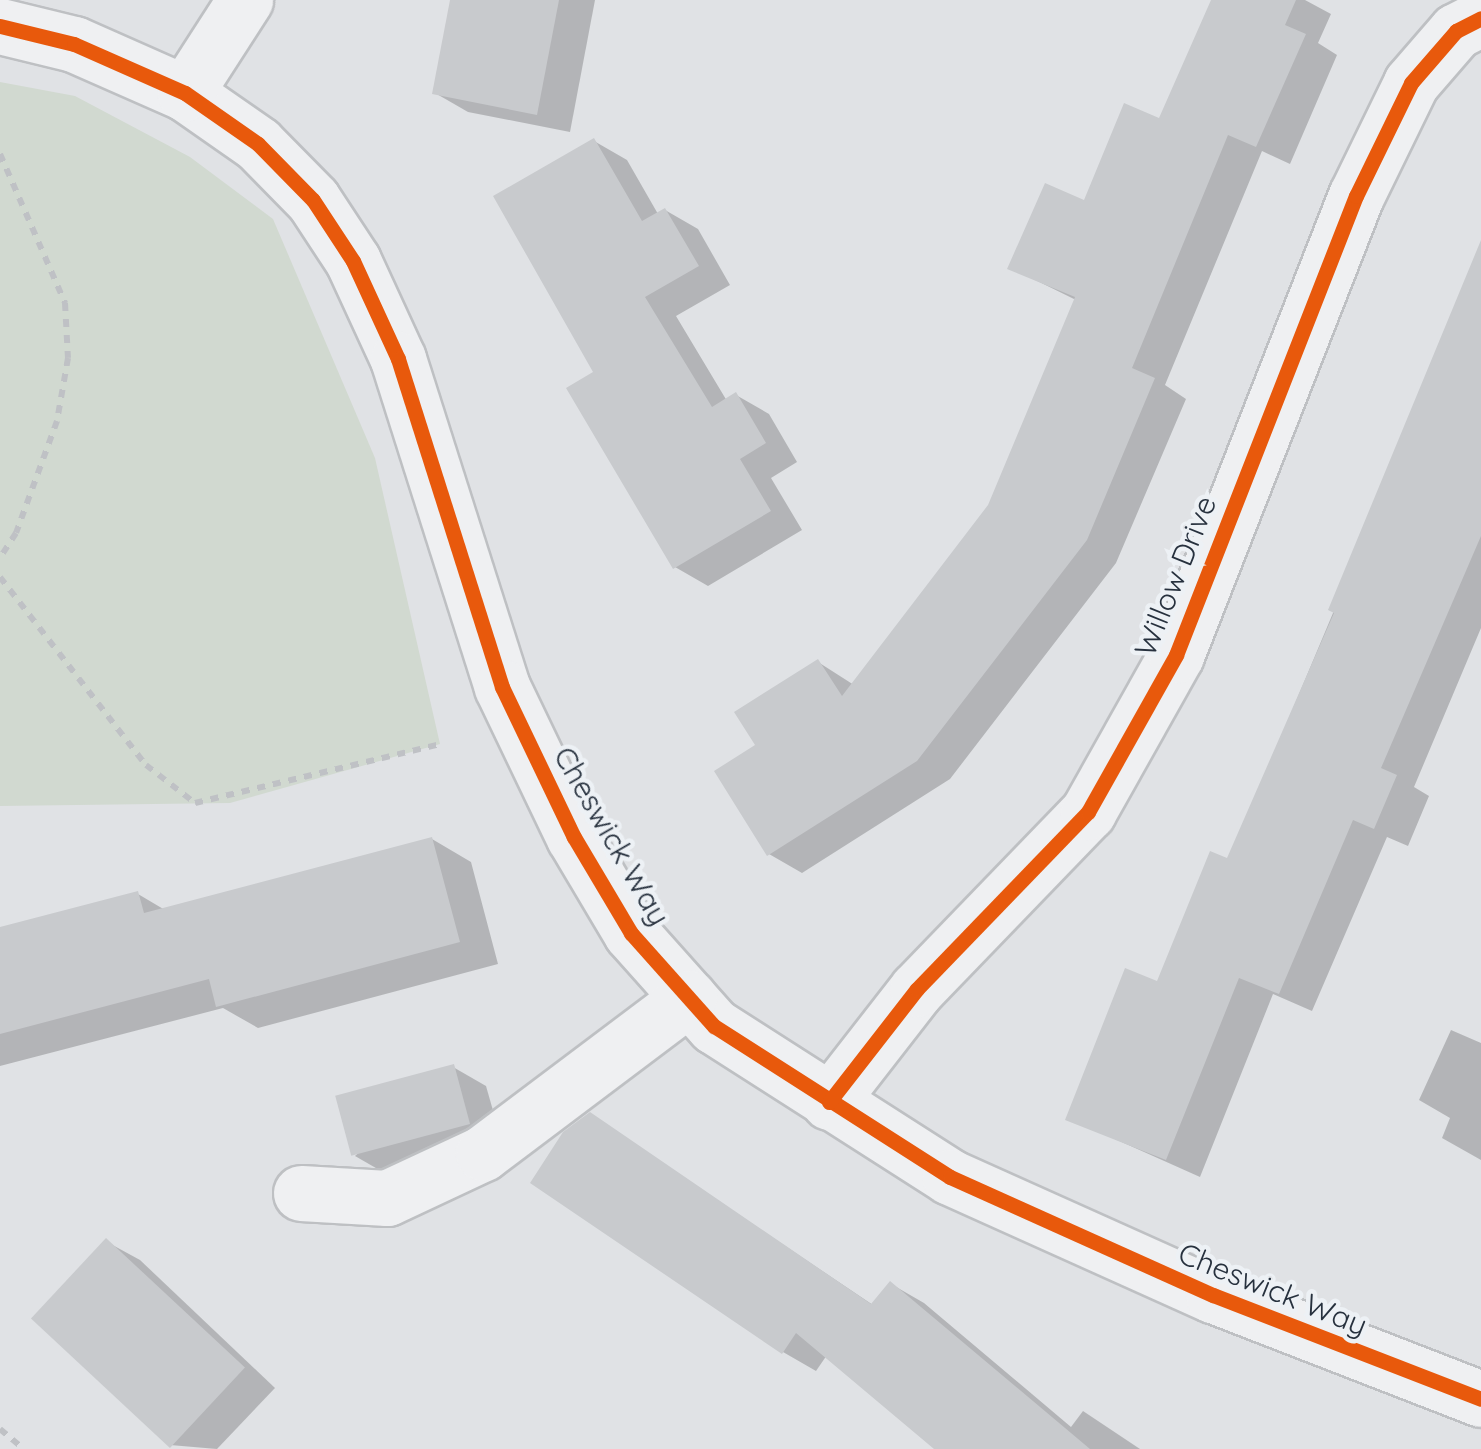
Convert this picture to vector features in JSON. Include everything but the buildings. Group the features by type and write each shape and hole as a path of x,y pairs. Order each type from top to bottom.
{"street":[{"path":"185,93 245,0"},
{"name":"Willow Drive","path":"828,1102 917,989 1088,812 1176,655 1356,196 1411,83 1456,31 1481,18"},
{"name":"Cheswick Way","path":"0,26 74,44 185,93 258,144 312,200 352,261 398,358 502,687 574,838 631,934 714,1026 950,1177 1066,1232 1481,1399"},
{"path":"301,1194 387,1198 482,1154 688,998"}],"path":[{"path":"0,154 65,303 68,358 57,421 16,534 0,558"},
{"path":"0,577 146,765 195,803 440,744"},
{"path":"0,1429 24,1449"}],"shaded area":[{"path":"0,82 75,96 190,157 273,219 375,458 440,744 230,803 0,806"}],"cycle path":[{"path":"829,1102 917,989 1088,812 1176,655 1356,196 1411,83 1456,31 1481,18"},
{"path":"0,26 74,44 185,93 258,144 313,200 353,261 398,359 502,687 574,837 631,933 714,1026 950,1177 1213,1295 1481,1399"}]}
